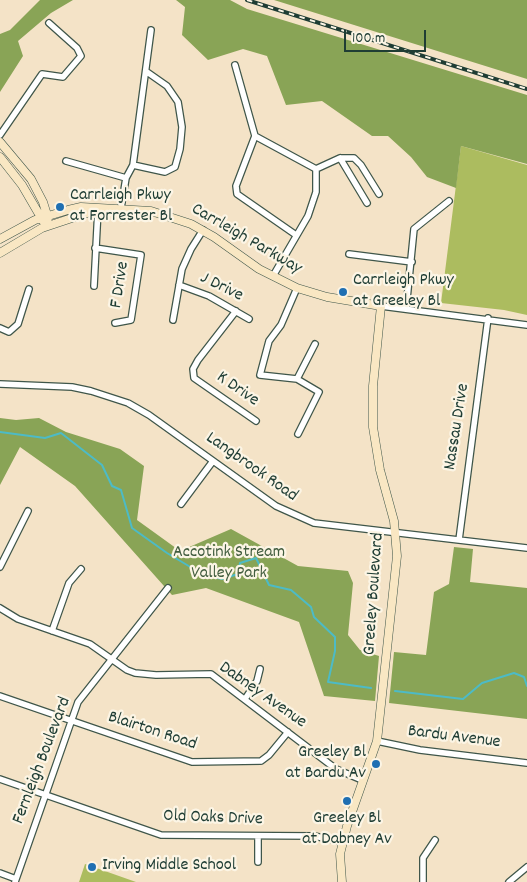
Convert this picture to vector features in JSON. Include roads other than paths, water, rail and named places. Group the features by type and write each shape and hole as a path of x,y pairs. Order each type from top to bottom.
{"street":[{"path":"0,135 42,74 63,77 81,56 77,48 49,23"},
{"path":"121,208 126,178 133,165 151,30"},
{"path":"235,65 255,136 236,186 237,194 296,235"},
{"path":"133,165 166,172 175,168 180,149 182,128 178,102 167,86 146,72"},
{"path":"255,136 316,169"},
{"path":"0,142 30,179 48,215 48,225"},
{"path":"0,157 22,185 40,218 48,225"},
{"path":"316,169 340,158 354,158 379,194"},
{"path":"340,158 367,203"},
{"path":"66,161 126,178"},
{"path":"273,276 308,216 316,192 316,169"},
{"path":"406,308 414,229 449,201"},
{"name":"Carrleigh Parkway","path":"0,239 40,218 81,207 98,209 121,208 164,214 204,230 273,276 297,288 327,297 382,306 488,318 527,325"},
{"path":"94,286 98,209"},
{"name":"Carrleigh Parkway","path":"0,252 25,236 48,225 98,209"},
{"path":"173,320 186,257 204,230"},
{"name":"F Drive","path":"95,248 141,255 131,320 115,323"},
{"path":"349,254 412,262"},
{"name":"J Drive","path":"179,284 209,296 249,319"},
{"path":"297,288 281,326 269,342 260,375 296,379 319,392 298,434"},
{"path":"0,328 9,332 18,324 29,289"},
{"name":"Greeley Boulevard","path":"342,882 340,860 343,842 362,780 377,741 397,556 396,534 380,470 373,427 374,377 382,306"},
{"name":"K Drive","path":"236,311 198,360 193,369 194,378 256,422"},
{"name":"Nassau Drive","path":"459,540 488,318"},
{"path":"296,379 315,344"},
{"name":"Langbrook Road","path":"0,384 72,387 110,396 149,415 276,506 300,519 328,526 527,548"},
{"path":"181,504 213,461"},
{"path":"0,567 28,511"},
{"path":"52,631 70,583 81,569"},
{"name":"Fernleigh Boulevard","path":"15,880 78,702 168,588"},
{"name":"Dabney Avenue","path":"0,608 18,619 90,644 127,670 144,675 211,674 336,769 362,780"},
{"path":"245,699 257,681 260,669"},
{"name":"Blairton Road","path":"0,696 182,760 200,763 261,761 270,755 288,732"},
{"name":"Bardu Avenue","path":"377,741 420,750 527,762"},
{"name":"Old Oaks Drive","path":"0,779 161,835 314,836 343,842"},
{"path":"258,836 258,862"},
{"path":"423,882 423,858 434,840"},
{"path":"509,882 527,867"},
{"path":"0,873 15,880"}],"waterway":[{"path":"0,432 45,438 61,433 102,465 112,486 121,490 132,528 167,553 202,574 222,579 238,574 240,563 256,558 269,585 291,590 311,607 314,617 335,637 335,651 328,682 371,688"},
{"path":"395,691 463,699 482,683 514,673 524,677 527,686"}],"railway":[{"path":"247,0 527,89"}],"place":[{"name":"Carrleigh Pkwy at Forrester Bl","path":"60,207"},
{"name":"Carrleigh Pkwy at Greeley Bl","path":"343,292"},
{"name":"Greeley Bl at Bardu Av","path":"376,764"},
{"name":"Greeley Bl at Dabney Av","path":"347,801"},
{"name":"Irving Middle School","path":"92,867"}],"park label":[{"name":"Accotink Stream Valley Park","path":"229,564"}]}
